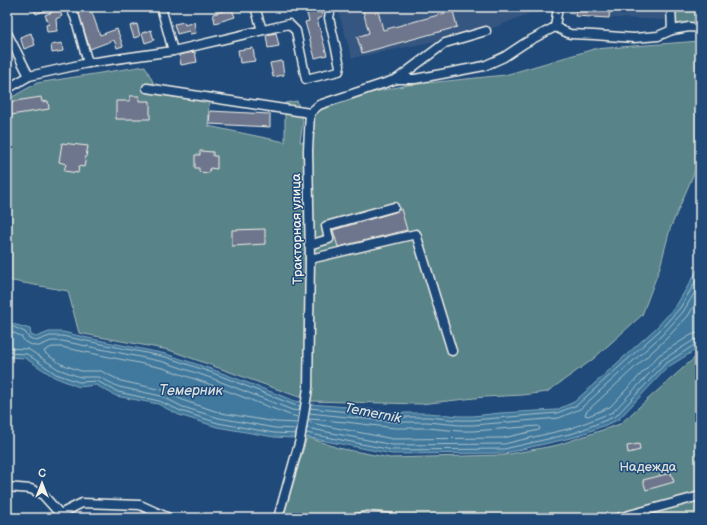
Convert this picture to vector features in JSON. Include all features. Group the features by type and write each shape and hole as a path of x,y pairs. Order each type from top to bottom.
{"street":[{"path":"70,7 75,17 88,63"},
{"path":"161,7 173,51"},
{"path":"255,7 262,30"},
{"path":"7,89 29,76 88,63 173,51 289,24 296,31 306,79 339,71 340,66 329,18 331,7"},
{"path":"555,27 558,7"},
{"path":"671,7 672,30"},
{"path":"555,27 570,34 634,38 658,36 672,30 689,27 700,28"},
{"path":"147,88 310,113 319,105 397,79 415,79 484,66 504,57 525,43 555,27"},
{"path":"397,79 445,43 486,31"},
{"path":"7,33 29,76"},
{"name":"Тракторная улица","path":"278,518 300,439 306,401 309,367 310,259 308,150 310,113"},
{"path":"309,245 329,239 326,226 394,206"},
{"path":"310,259 416,234 452,351"},
{"path":"7,487 10,486 31,489 43,495 58,516 82,503 140,505 169,518"},
{"path":"618,518 700,496"},
{"path":"357,518 368,516 392,518"}],"shaded area":[{"path":"337,7 545,7 486,31 352,58"},
{"path":"568,7 666,7 665,20 571,16"}],"green space":[{"path":"672,7 700,7 700,28 673,26"},
{"path":"700,41 700,159 670,229 660,267 642,315 592,360 547,392 420,404 310,401 169,350 79,333 68,291 7,280 7,100 37,83 145,66 158,92 209,101 208,126 285,142 285,103 297,101 303,121 300,142 312,142 314,113 330,104 358,95 408,85 505,75 594,49"},
{"name":"Надежда","path":"700,353 700,518 283,518 307,437 338,448 390,458 504,455 558,445 620,424"}],"water":[{"path":"700,264 700,345 697,349 668,367 618,420 575,437 505,453 392,454 305,437 274,437 217,427 179,415 158,404 116,396 96,385 79,387 54,377 25,358 7,357 7,320 13,324 30,329 31,335 36,337 49,332 63,332 166,354 214,370 295,401 310,404 397,413 428,413 459,416 556,410 574,402 656,328 676,306"}],"building":[{"path":"33,7 53,7 53,8 36,14"},
{"path":"90,7 100,35 117,29 123,46 117,48 114,40 90,49 77,9"},
{"path":"231,7 235,17 215,23 213,14"},
{"path":"305,7 320,7 322,17 317,19 327,55 315,58 305,22 309,21"},
{"path":"362,7 377,7 383,30 453,11 457,27 362,53 357,37 369,33"},
{"path":"576,7 610,8 609,18 575,16"},
{"path":"59,9 62,16 56,19 57,31 47,32 46,25 49,24 45,15"},
{"path":"184,22 185,25 194,22 196,33 190,34 189,31 177,34 174,24"},
{"path":"137,24 140,36 134,38 130,26"},
{"path":"151,30 154,40 145,43 142,33"},
{"path":"31,33 35,45 24,49 20,37"},
{"path":"276,33 279,46 268,48 266,35"},
{"path":"62,43 63,51 52,53 51,45"},
{"path":"253,48 255,61 240,63 238,50"},
{"path":"195,52 197,62 181,65 179,55"},
{"path":"7,59 13,69 7,73"},
{"path":"282,61 284,75 273,77 270,63"},
{"path":"130,96 139,96 139,101 150,101 150,119 116,119 116,101 130,101"},
{"path":"41,97 42,102 48,101 49,109 11,115 9,102"},
{"path":"210,111 270,114 270,127 209,124"},
{"path":"62,143 88,146 84,167 79,166 78,173 64,171 66,164 59,162"},
{"path":"200,151 213,152 213,156 217,156 217,169 210,168 209,173 199,172 199,168 195,168 195,155 200,155"},
{"path":"401,209 407,230 338,247 333,230"},
{"path":"265,229 265,244 232,246 232,230"},
{"path":"639,444 640,450 628,453 627,446"},
{"path":"671,473 674,482 646,490 643,480"}],"water label":[{"name":"Темерник","path":"191,390"},
{"name":"Temernik","path":"373,413"}]}
